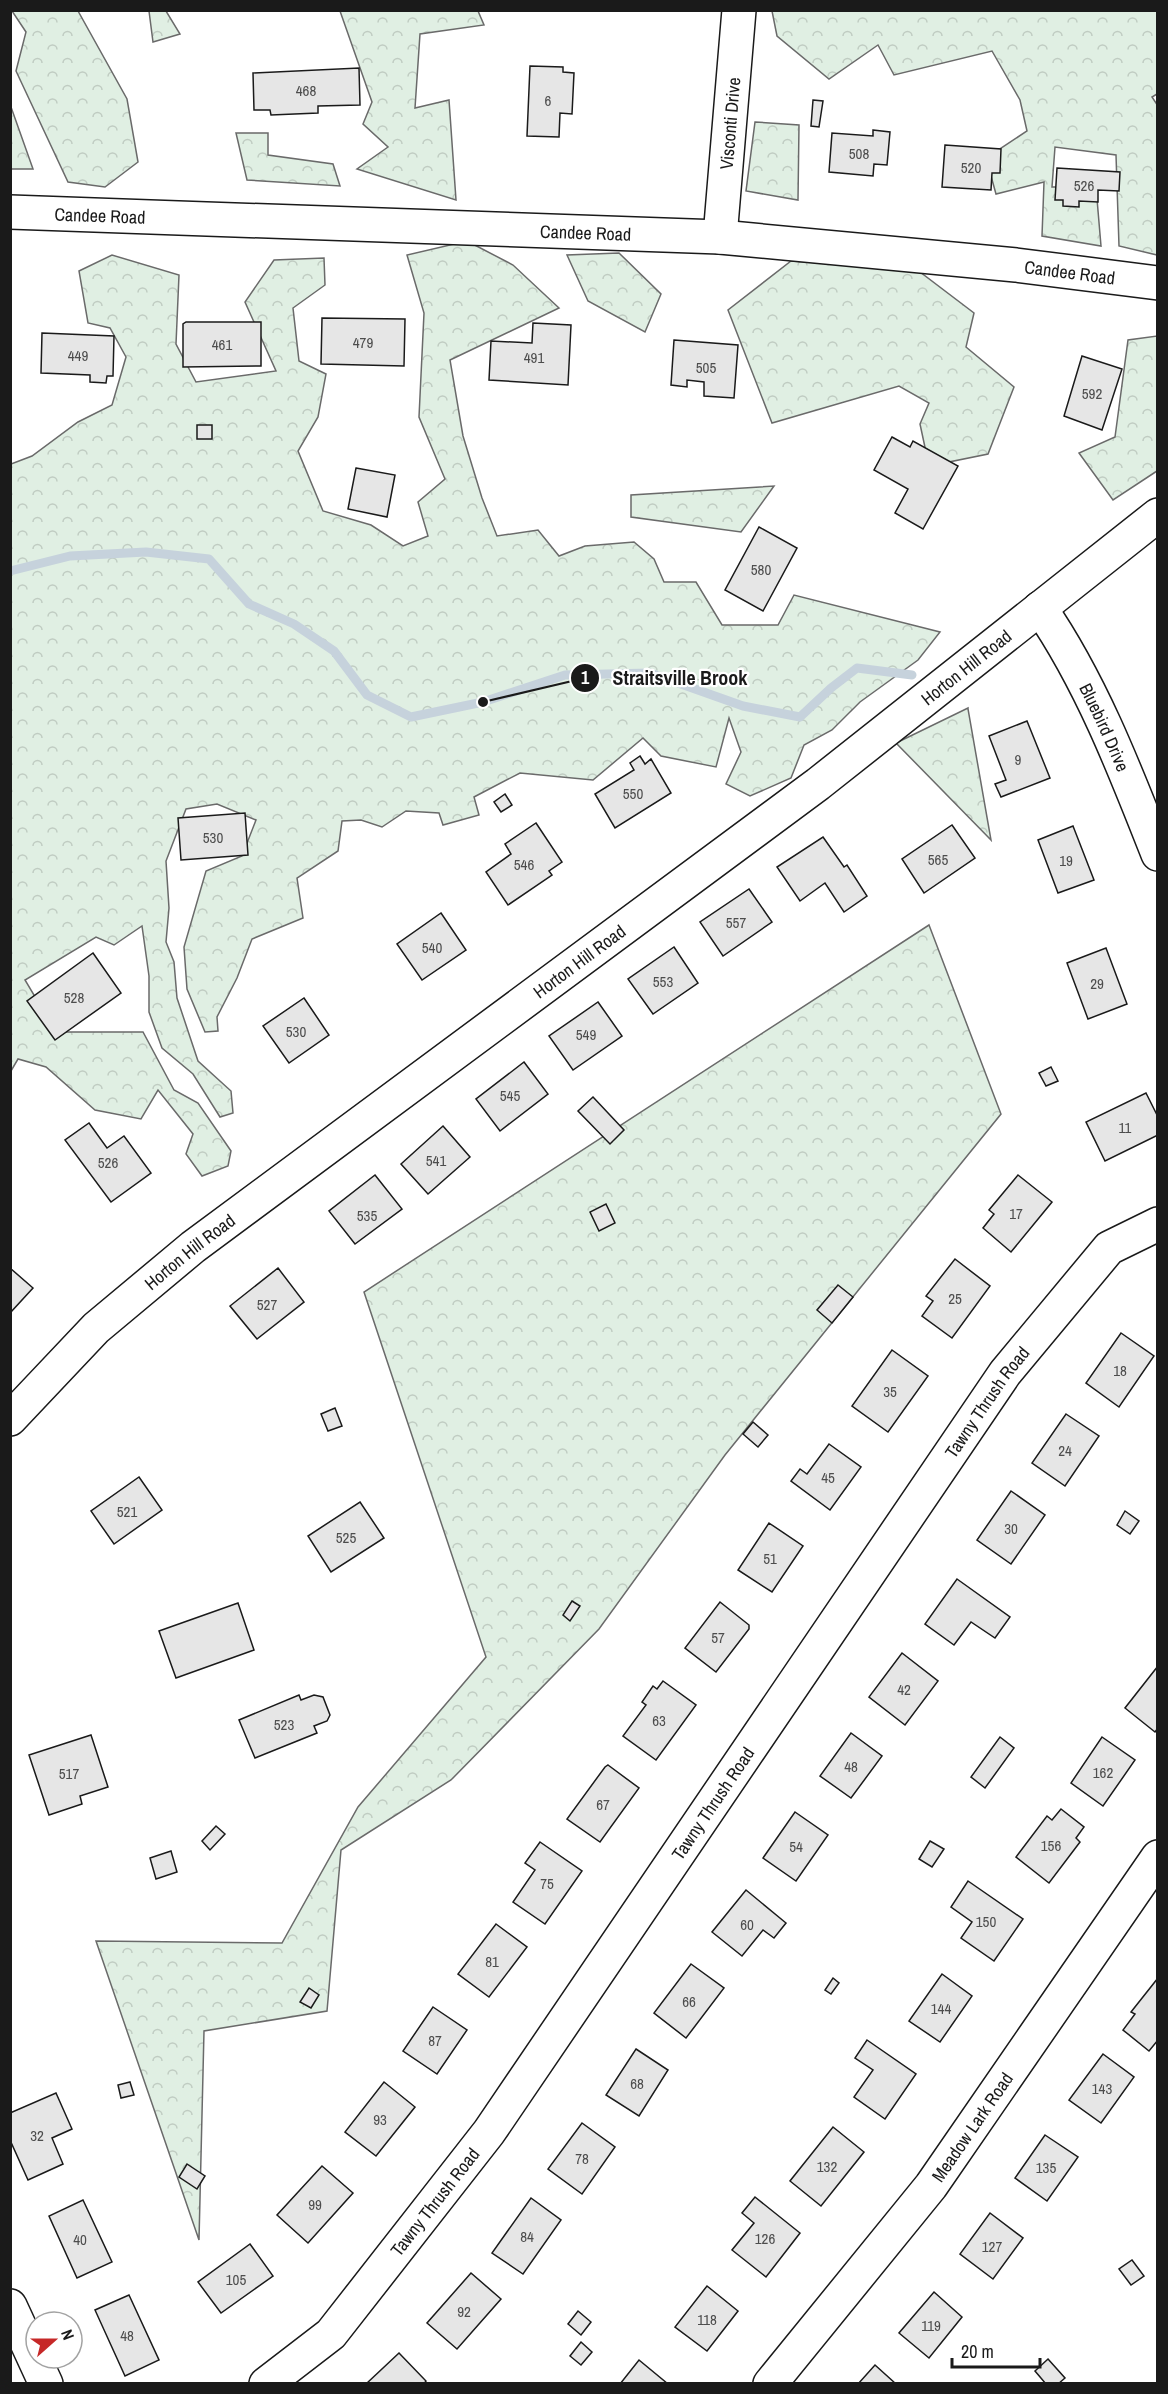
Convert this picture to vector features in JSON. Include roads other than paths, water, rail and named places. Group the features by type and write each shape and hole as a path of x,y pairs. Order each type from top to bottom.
{"street":[{"name":"Visconti Drive","path":"720,237 739,10"},
{"name":"Candee Road","path":"10,212 720,237 1016,265 1158,283"},
{"name":"Horton Hill Road","path":"10,1419 96,1328 185,1253 818,784 1158,515"},
{"name":"Bluebird Drive","path":"1040,608 1063,642 1081,676 1158,854"},
{"name":"Tawny Thrush Road","path":"266,2384 331,2334 489,2132 1005,1373 1109,1248 1158,1224"},
{"name":"Meadow Lark Road","path":"770,2384 931,2186 1158,1857"},
{"path":"10,2306 46,2384"}],"waterway":[{"path":"10,571 70,556 146,552 209,559 249,604 294,624 334,651 367,695 411,717 483,702 565,675 650,673 743,706 800,717 857,668 912,675"}],"place":[{"name":"Straitsville Brook","path":"483,702"}]}
